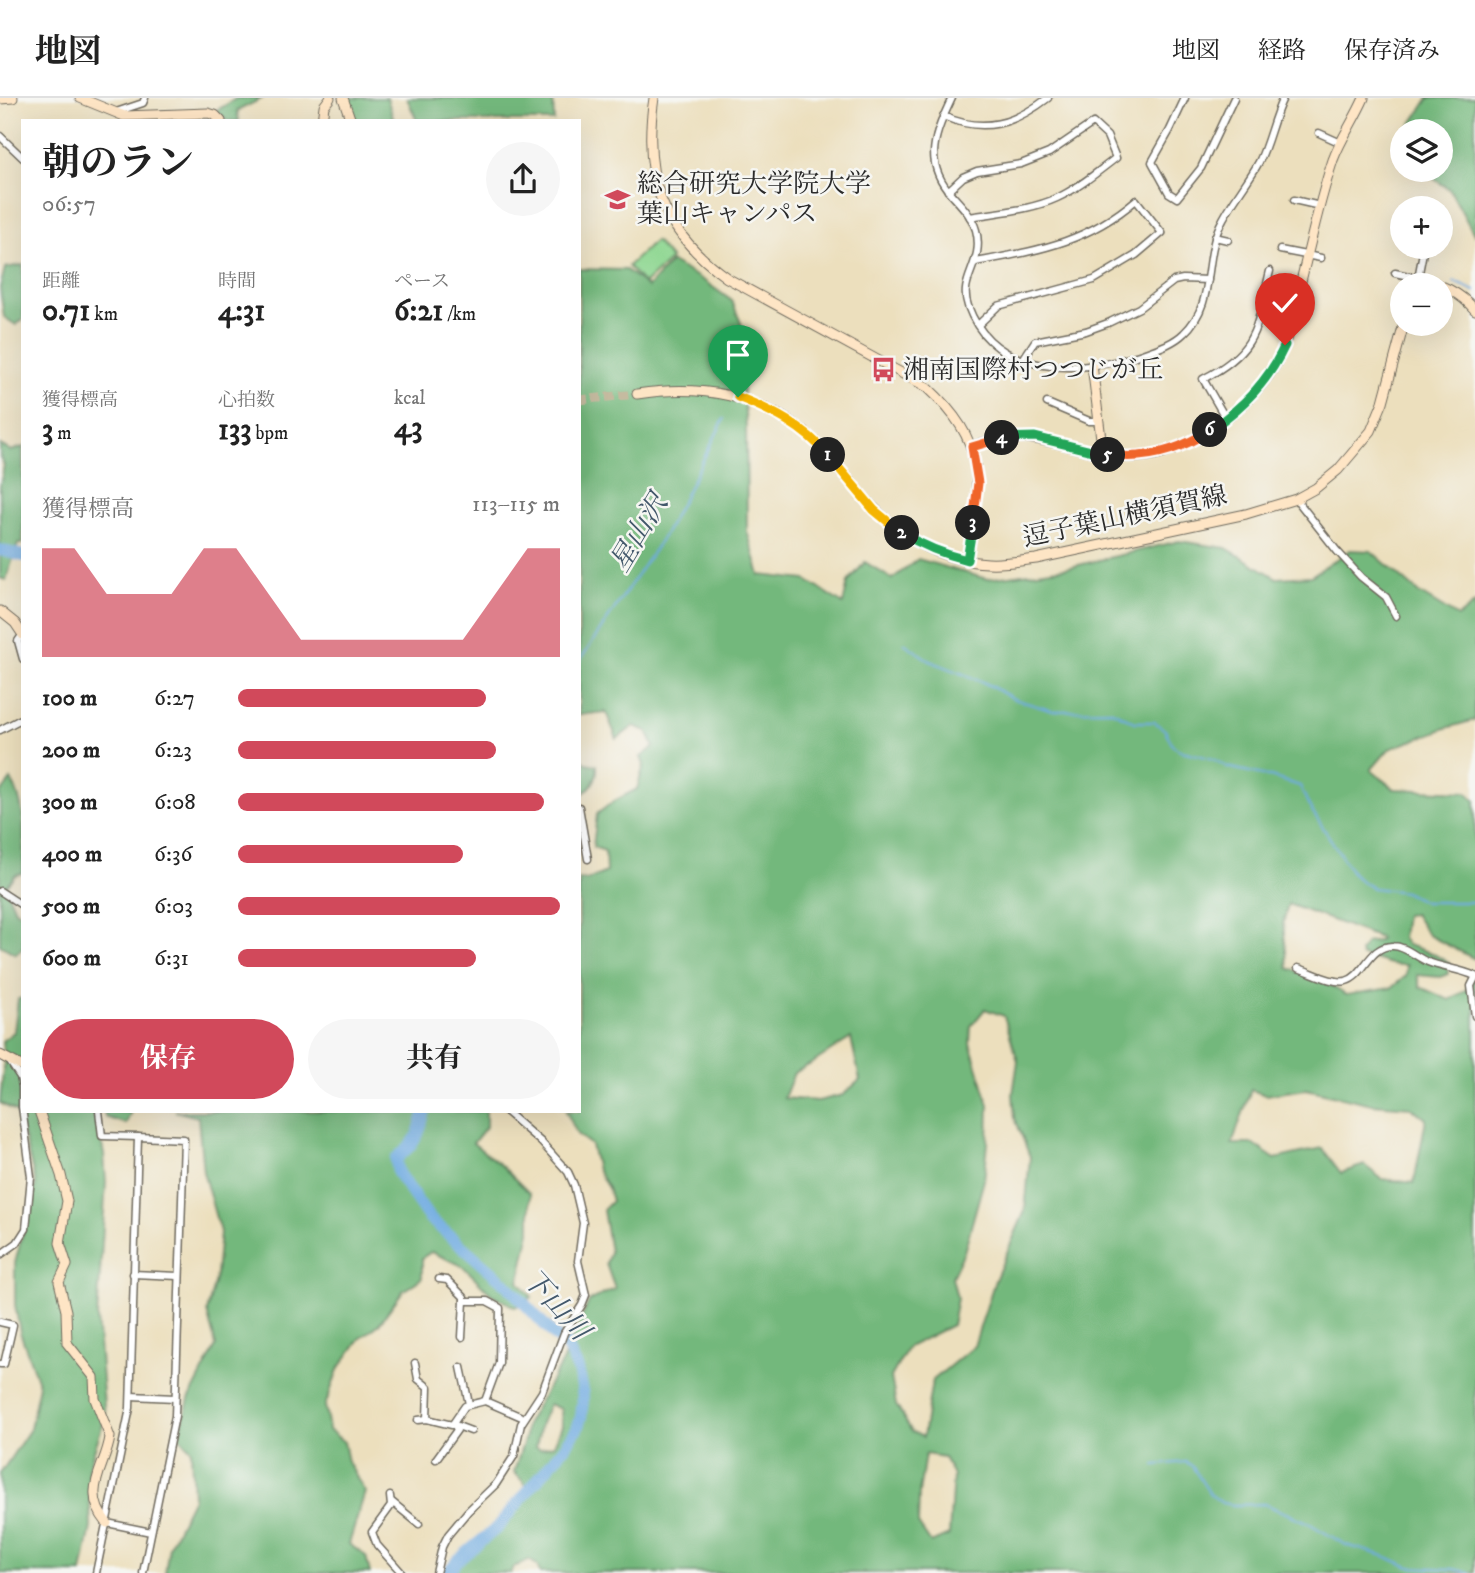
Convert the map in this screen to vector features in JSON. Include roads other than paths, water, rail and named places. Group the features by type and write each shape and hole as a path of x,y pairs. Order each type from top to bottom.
{"street":[{"path":"0,99 13,98"},
{"path":"80,98 121,116 208,113 219,119"},
{"path":"121,116 143,103 145,98"},
{"path":"343,98 350,119"},
{"path":"654,98 649,144 657,190 667,214 687,243 727,278 927,387 947,406 961,425 972,447 978,483 967,560"},
{"path":"951,98 936,131 933,154 938,172 948,191 970,217 978,238 976,262 966,282 967,302 985,338 997,348 1022,361 1053,366 1092,365 1129,359 1161,348 1181,337 1200,314 1215,237 1229,208 1260,159 1283,98"},
{"path":"943,116 976,126 998,124 1024,116 1048,98"},
{"path":"1185,98 1152,162 1169,194 1177,198 1201,168 1234,98"},
{"path":"972,447 1010,436 1035,437 1103,455 1142,457 1161,453 1204,434 1244,405 1278,360 1290,327 1334,157 1364,98"},
{"path":"322,119 324,106 329,99"},
{"path":"948,191 963,177 976,171 1021,164 1049,153 1093,122 1107,136 1116,158 1085,182 1055,198 1019,209 970,217"},
{"path":"1318,133 1341,143"},
{"path":"0,136 21,157"},
{"path":"976,262 1046,248 1080,237 1119,214 1136,200 1162,233 1136,255 1094,280 998,306 978,325"},
{"path":"1294,200 1320,206"},
{"path":"1215,237 1228,240"},
{"path":"1280,250 1321,258"},
{"path":"1226,419 1203,379 1227,367 1250,344 1270,271"},
{"path":"1022,361 1035,341 1086,331 1108,323 1139,308 1174,281 1208,280"},
{"path":"1453,292 1475,310"},
{"name":"逗子葉山横須賀線","path":"637,394 675,389 704,390 738,397 765,407 801,429 820,446 874,510 895,528 918,543 943,554 987,564 1036,559 1246,513 1296,499 1316,488 1338,470 1371,431 1383,402 1401,336"},
{"path":"1092,365 1103,455"},
{"path":"1047,403 1090,421 1099,421"},
{"path":"1296,499 1336,551 1361,577 1386,597 1396,616"},
{"path":"0,611 15,623 21,632"},
{"path":"0,730 21,719"},
{"path":"581,819 588,859"},
{"path":"0,891 21,905"},
{"path":"1298,968 1337,981 1347,981 1356,976 1366,961 1382,948 1393,946 1428,962 1462,970 1475,977 1471,986 1475,1016"},
{"path":"4,1057 21,1066"},
{"path":"4,1057 20,1077 21,1086"},
{"path":"0,1255 18,1243 26,1229 31,1177 24,1113"},
{"path":"40,1113 67,1201 60,1242 67,1265 59,1282 66,1311 67,1343 94,1377 95,1399 110,1437 96,1480 97,1505 100,1515 107,1523 151,1532"},
{"path":"99,1113 102,1136 184,1139 175,1416 143,1573"},
{"path":"436,1573 442,1547 448,1535 496,1484 514,1456 524,1418 542,1392 564,1333 586,1295 578,1261 583,1223 578,1196 568,1172 541,1142 507,1113"},
{"path":"96,1573 131,1396 138,1137"},
{"path":"133,1274 178,1276"},
{"path":"439,1279 447,1280 464,1297 462,1337"},
{"path":"464,1301 487,1301 500,1308 499,1363 485,1401"},
{"path":"0,1322 13,1325 4,1364 0,1364"},
{"path":"415,1363 418,1379 428,1387 427,1419"},
{"path":"461,1367 469,1404"},
{"path":"131,1396 175,1398"},
{"path":"436,1459 457,1430 455,1424 461,1411 469,1404 485,1401 524,1418"},
{"path":"418,1420 455,1424 471,1431"},
{"path":"402,1573 377,1545 372,1532 391,1499 419,1524"}],"waterway":[{"path":"1454,282 1475,291"},
{"name":"星山沢","path":"581,659 666,532 724,419"},
{"name":"下山川","path":"0,550 21,555"},
{"path":"904,643 930,661 983,682 1014,699 1053,711 1110,710 1135,722 1154,722 1165,730 1173,746 1182,751 1213,759 1227,767 1300,786 1309,806 1353,874 1362,882 1373,888 1405,892 1424,902 1475,902"},
{"name":"下山川","path":"424,1113 412,1144 396,1159 398,1173 429,1218 506,1284 566,1345 578,1369 583,1400 577,1429 564,1448 498,1527 458,1560 447,1573"},
{"path":"1155,1465 1186,1462 1192,1466 1210,1494 1222,1503 1264,1504 1305,1521 1346,1545 1410,1567 1453,1569 1470,1573"}],"tunnel":[{"path":"581,400 637,394"}],"place":[{"name":"総合研究大学院大学 葉山キャンパス","path":"617,199"},
{"name":"湘南国際村つつじが丘","path":"883,370"}]}
